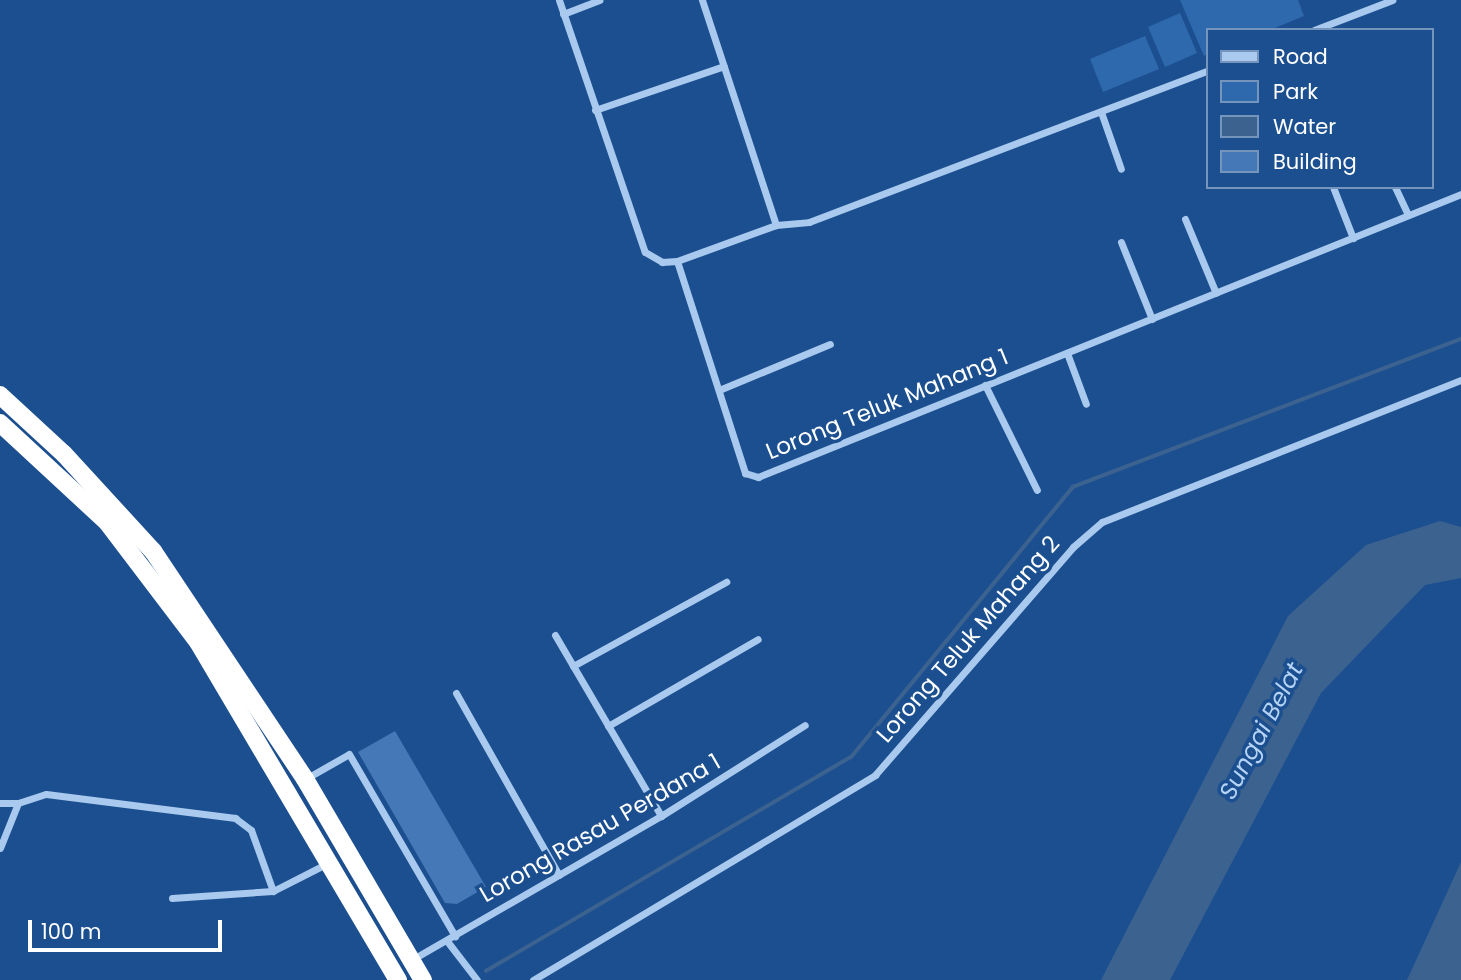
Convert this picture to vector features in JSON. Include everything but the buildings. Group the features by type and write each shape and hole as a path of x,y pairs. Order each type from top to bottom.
{"highway":[{"path":"0,395 64,454 153,551 305,779 423,980"},
{"path":"0,424 107,522 198,642 398,980"}],"street":[{"path":"559,0 645,252 651,259 677,261 776,225 810,222 1206,71"},
{"path":"563,14 599,0"},
{"path":"702,0 776,225"},
{"path":"1319,28 1392,0"},
{"path":"595,110 724,66"},
{"path":"1101,112 1121,169"},
{"path":"1334,189 1353,238"},
{"path":"1396,189 1408,215"},
{"name":"Lorong Teluk Mahang 1","path":"677,261 745,473 751,477 1461,194"},
{"path":"1185,219 1216,293"},
{"path":"1121,242 1152,319"},
{"path":"719,390 830,344"},
{"path":"1067,353 1086,404"},
{"name":"Lorong Teluk Mahang 2","path":"533,980 875,775 1073,547 1102,522 1461,380"},
{"path":"985,385 1038,490"},
{"path":"573,666 726,582"},
{"path":"555,635 661,816"},
{"path":"608,726 758,639"},
{"path":"456,693 559,875"},
{"name":"Lorong Rasau Perdana 1","path":"411,961 661,816 805,724"},
{"path":"305,779 349,754 455,936"},
{"path":"0,803 18,803 46,793 235,818 251,830 273,891"},
{"path":"0,848 18,803"},
{"path":"172,898 273,891 328,863"},
{"path":"447,941 477,980"}],"green space":[{"path":"1180,0 1298,0 1304,16 1275,28 1206,28 1204,56"},
{"path":"1180,13 1197,53 1165,67 1148,27"},
{"path":"1145,36 1159,69 1103,92 1090,59"}],"water":[{"name":"Sungai Belat","path":"1440,521 1461,527 1461,578 1425,585 1321,693 1170,980 1101,980 1288,616 1366,545"},
{"path":"1461,862 1461,980 1407,980"}],"waterway":[{"path":"486,971 852,756 1073,487 1461,339"}]}
